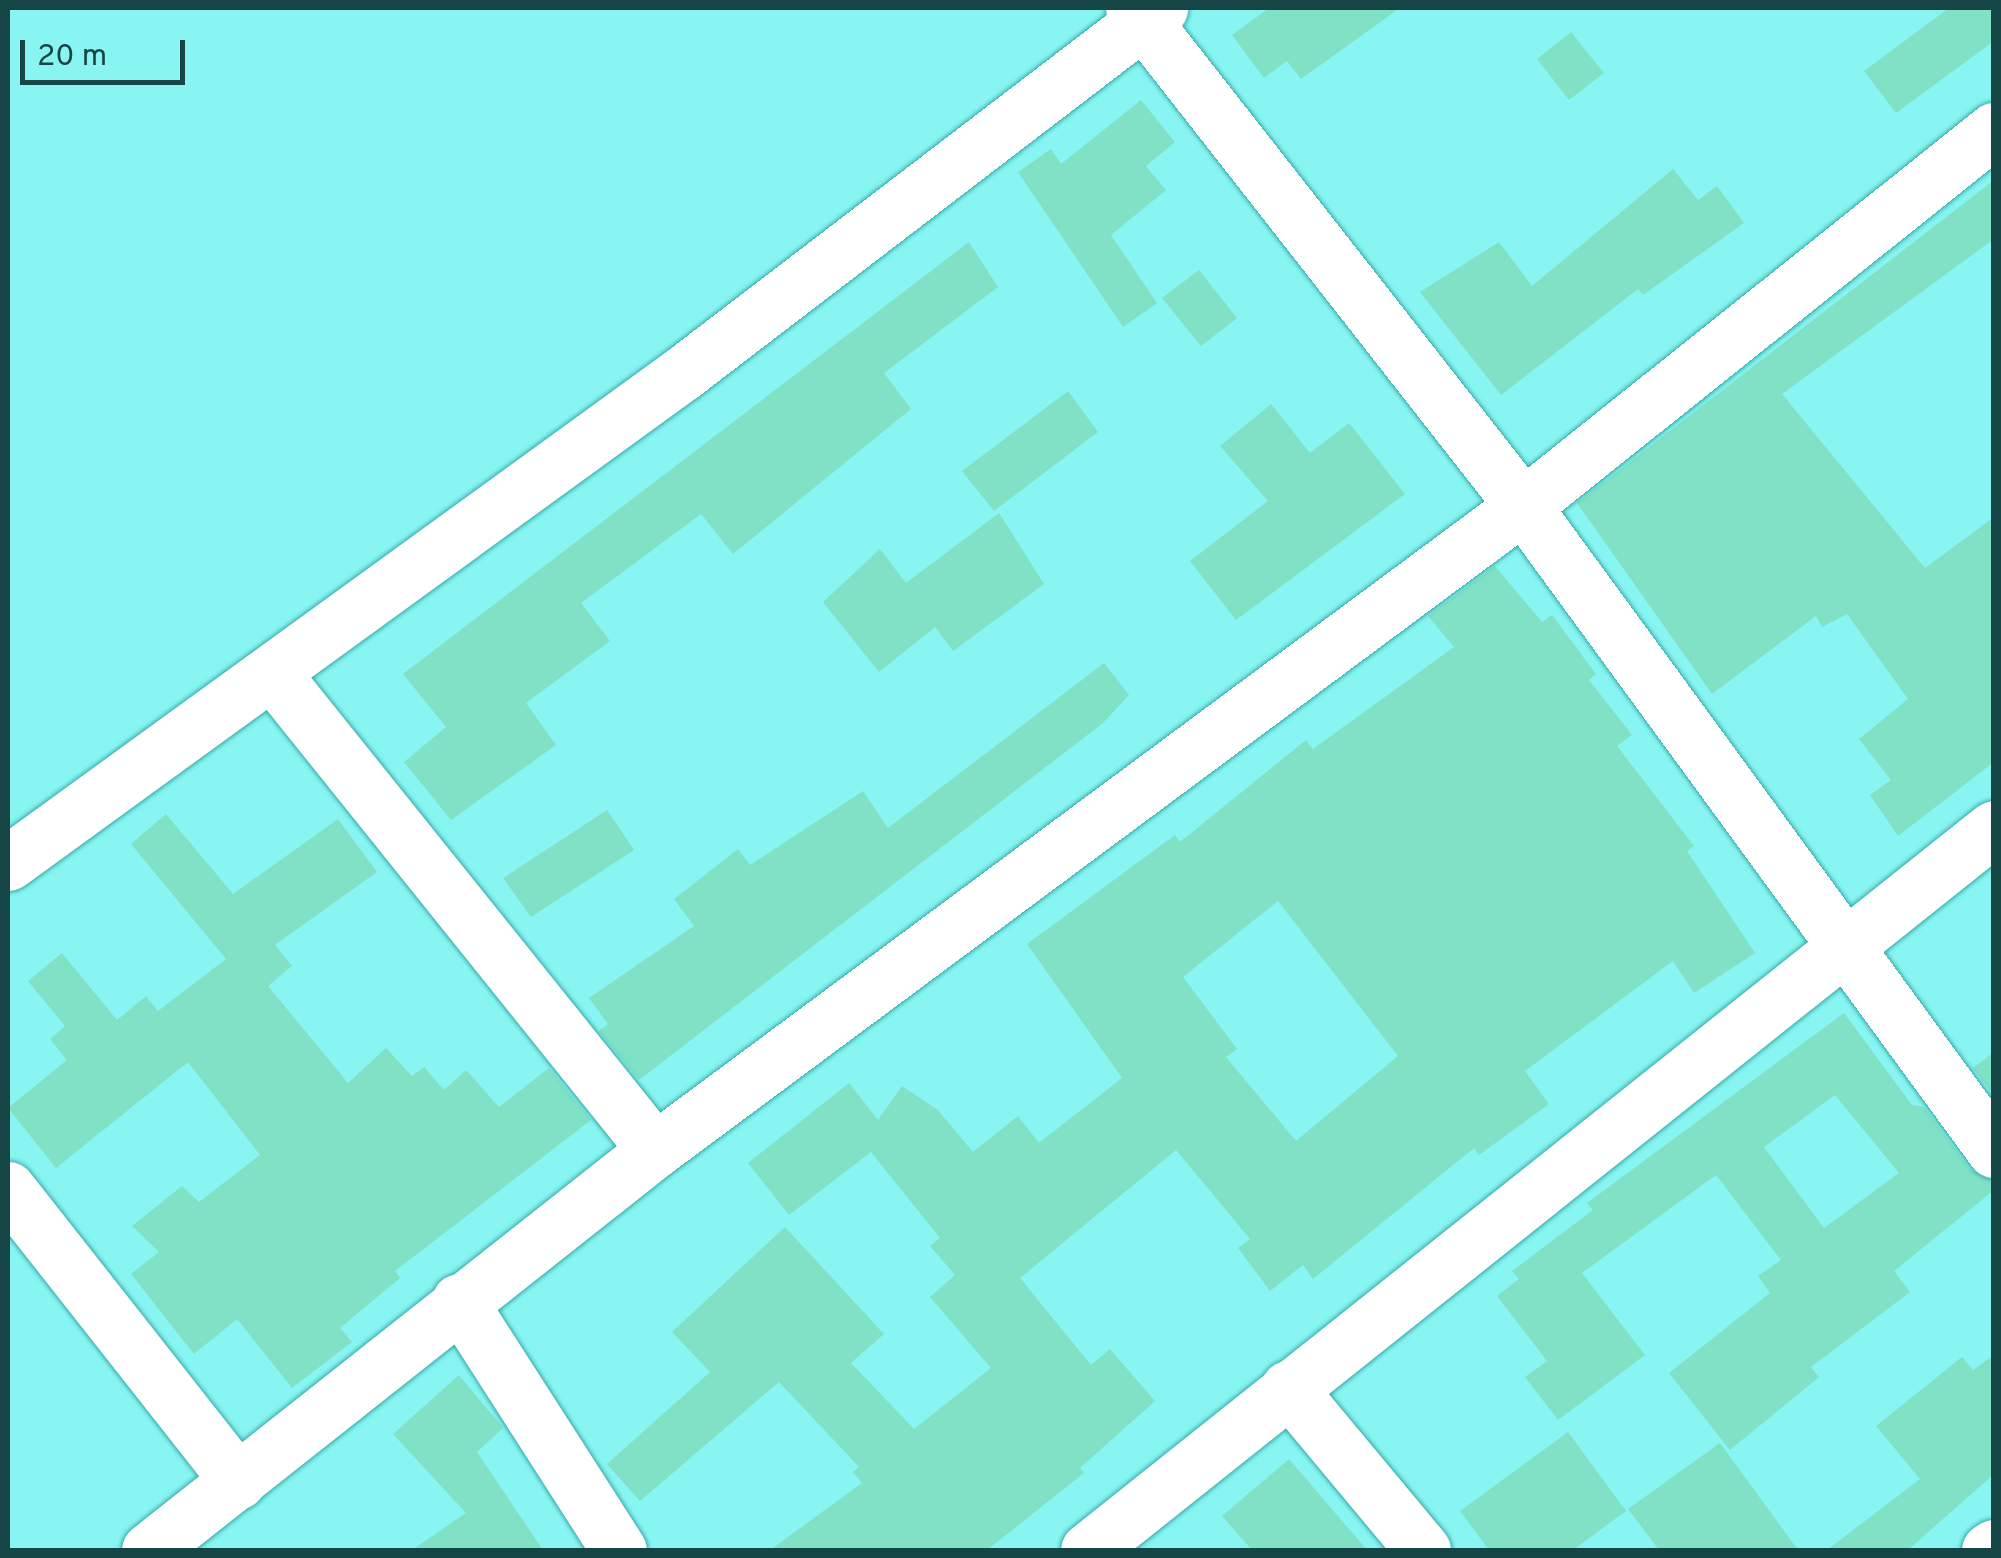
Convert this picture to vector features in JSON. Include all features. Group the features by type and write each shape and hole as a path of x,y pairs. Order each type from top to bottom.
{"street":[{"path":"8,863 683,373 1146,12 1523,506 1838,947 1994,1150"},
{"path":"149,1550 459,1301 655,1150 1523,506 1994,130"},
{"path":"273,674 655,1150"},
{"path":"1088,1550 1838,947 1994,828"},
{"path":"8,1189 238,1480"},
{"path":"459,1301 619,1550"},
{"path":"1288,1388 1422,1550"}],"building":[{"path":"1269,8 1400,8 1301,79 1287,61 1264,78 1232,35"},
{"path":"1949,8 1994,8 1994,41 1896,113 1864,71"},
{"path":"1571,32 1604,73 1569,100 1537,59"},
{"path":"1141,100 1175,142 1146,166 1166,190 1111,235 1157,303 1123,327 1018,172 1051,149 1061,164"},
{"path":"1673,169 1698,200 1717,186 1744,223 1643,295 1638,289 1501,395 1420,292 1499,242 1532,286"},
{"path":"1994,180 1994,239 1782,394 1925,568 1994,517 1994,762 1898,836 1870,795 1891,780 1859,739 1908,699 1847,614 1822,627 1816,616 1712,694 1577,503"},
{"path":"969,242 998,287 884,373 911,409 733,554 701,514 581,603 610,641 526,703 556,745 451,820 404,762 446,727 403,674"},
{"path":"1199,270 1237,318 1201,346 1162,298"},
{"path":"1068,391 1098,432 994,511 962,471"},
{"path":"1271,404 1310,453 1349,423 1405,494 1236,620 1190,561 1268,501 1220,446"},
{"path":"999,513 1044,584 953,651 935,627 879,672 823,602 880,549 906,583"},
{"path":"1495,566 1542,622 1552,615 1596,674 1589,680 1632,735 1617,746 1694,846 1687,851 1755,953 1694,993 1673,961 1525,1071 1549,1104 1479,1155 1474,1148 1313,1279 1303,1265 1270,1291 1238,1248 1250,1239 1176,1150 1020,1278 1091,1365 1110,1349 1155,1401 1080,1468 1084,1473 987,1550 770,1550 862,1483 853,1472 859,1467 779,1382 640,1501 607,1464 710,1372 672,1332 785,1227 884,1334 851,1363 914,1429 991,1368 930,1297 955,1275 930,1246 940,1238 871,1152 789,1215 748,1163 849,1083 878,1120 902,1086 938,1110 973,1152 1018,1116 1039,1143 1122,1078 1027,944 1175,835 1180,842 1306,740 1313,749 1454,647 1428,616","holes":["1278,901 1398,1056 1296,1141 1226,1057 1237,1049 1183,977"]},
{"path":"1104,663 1129,695 1103,723 639,1080 599,1031 608,1024 589,998 694,926 674,899 738,849 750,865 863,791 888,828"},
{"path":"607,810 634,850 531,917 503,878"},
{"path":"166,814 233,894 338,819 377,872 275,945 292,966 268,986 348,1083 386,1048 412,1076 424,1067 444,1090 466,1070 499,1107 549,1068 591,1120 395,1271 400,1278 340,1328 352,1342 292,1388 237,1319 194,1354 131,1274 159,1252 132,1226 182,1186 199,1202 260,1155 188,1062 56,1168 8,1108 67,1060 50,1039 65,1026 28,981 62,953 117,1020 146,996 158,1011 226,959 131,844"},
{"path":"1844,1013 1912,1105 1924,1107 1969,1168 1994,1181 1994,1190 1894,1271 1910,1292 1811,1367 1819,1377 1730,1450 1669,1373 1770,1293 1758,1276 1781,1260 1716,1175 1582,1273 1645,1355 1558,1420 1525,1377 1547,1361 1497,1296 1519,1279 1512,1271 1593,1210 1587,1203","holes":["1835,1095 1899,1173 1824,1228 1764,1147"]},
{"path":"1994,1052 1994,1096 1973,1068"},
{"path":"1994,1355 1994,1474 1908,1550 1827,1550 1920,1479 1876,1426 1962,1357 1973,1370"},
{"path":"459,1375 503,1428 477,1452 543,1550 412,1550 466,1513 393,1434"},
{"path":"1568,1432 1626,1511 1573,1550 1489,1550 1460,1511"},
{"path":"1720,1443 1798,1550 1659,1550 1628,1509"},
{"path":"1289,1459 1367,1550 1252,1550 1222,1516"}]}
